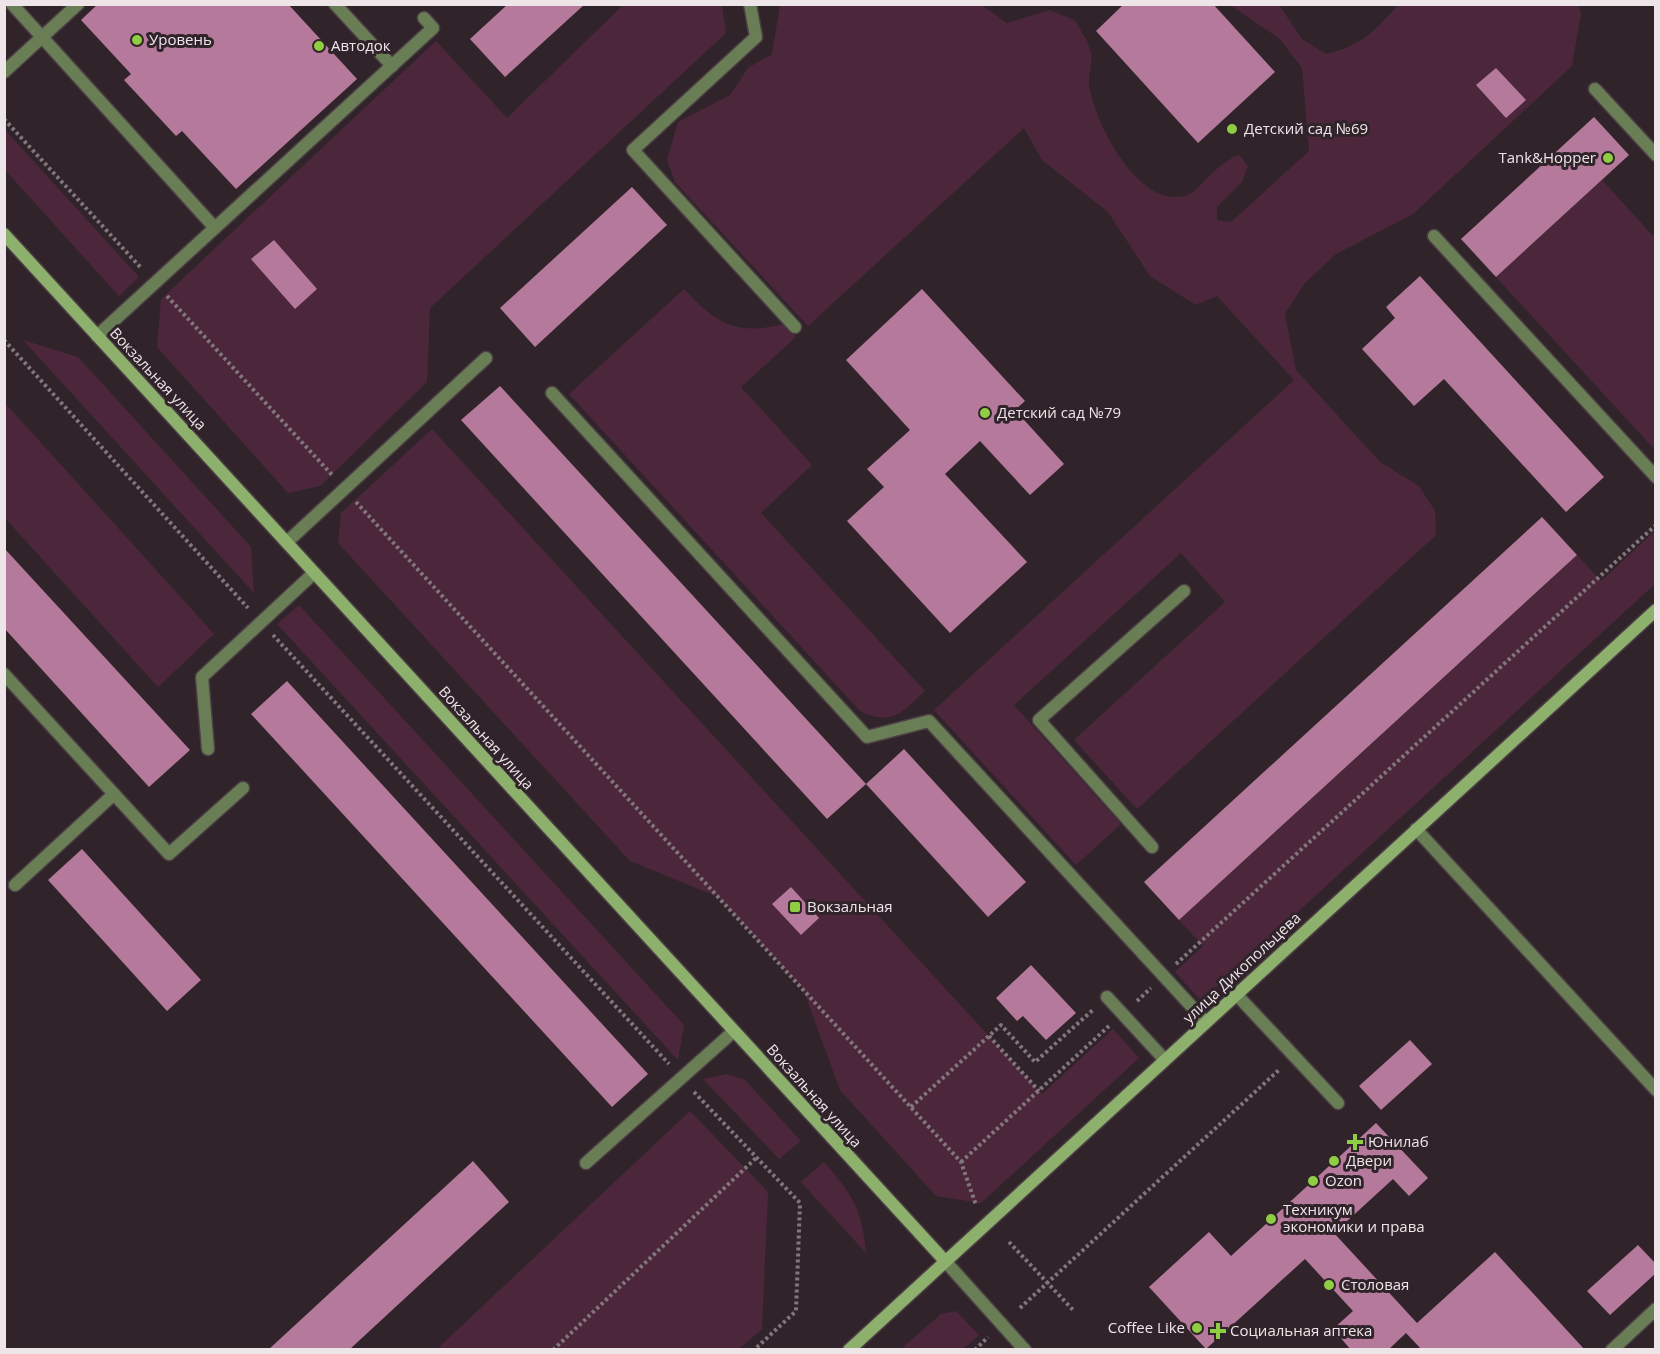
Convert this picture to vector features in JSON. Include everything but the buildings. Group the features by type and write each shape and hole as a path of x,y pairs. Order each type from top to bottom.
{"main road":[{"name":"Вокзальная улица","path":"4,234 945,1262"},
{"name":"улица Дикопольцева","path":"849,1350 1656,609"}],"lane":[{"path":"12,4 215,228"},
{"path":"4,72 78,4"},
{"path":"335,4 392,66"},
{"path":"750,4 756,37 633,150 795,327"},
{"path":"97,336 433,28 424,18"},
{"path":"1595,89 1656,155"},
{"path":"1434,236 1656,477"},
{"path":"287,542 486,358"},
{"path":"552,393 867,737 929,721 1206,1022"},
{"path":"208,749 202,677 314,573"},
{"path":"1152,847 1039,720 1184,591"},
{"path":"4,674 169,854 243,788"},
{"path":"15,885 114,794"},
{"path":"1416,829 1656,1090"},
{"path":"1236,994 1338,1103"},
{"path":"1107,997 1165,1060"},
{"path":"586,1163 734,1031"},
{"path":"945,1262 1025,1350"},
{"path":"1612,1350 1656,1309"}],"path":[{"path":"4,119 961,1162 976,1205"},
{"path":"4,340 681,1078 800,1203 796,1311 754,1350"},
{"path":"961,1162 1656,525"},
{"path":"911,1107 1001,1025 1035,1062 1107,997"},
{"path":"989,1036 1039,1091"},
{"path":"1020,1308 1293,1057"},
{"path":"553,1350 756,1158"},
{"path":"1010,1242 1074,1311"},
{"path":"975,1350 988,1337"}],"shaded area":[{"path":"1578,4 1581,13 1572,66 1413,214 1336,254 1304,284 1285,314 1296,370 1380,462 1419,486 1435,511 1436,535 1137,809 1074,740 1225,602 1181,553 1014,705 1121,824 1076,865 934,710 1294,380 1217,296 1196,305 1150,276 1108,212 1042,160 1024,128 808,326 675,182 667,160 678,122 730,95 748,68 772,54 780,5 982,5 1007,23 1050,10 1076,21 1091,53 1089,85 1100,120 1122,160 1151,189 1168,196 1185,196 1196,189 1215,170 1239,155 1248,166 1242,182 1217,207 1217,220 1231,222 1309,151 1302,68 1280,39 1230,5 1279,5 1302,39 1326,54 1358,42 1382,23 1398,5"},
{"path":"623,5 722,5 726,33 430,308 427,382 320,486 288,493 157,347 161,299 436,41 507,118"},
{"path":"5,130 139,277 119,296 5,170"},
{"path":"1602,180 1655,238 1655,450 1496,277"},
{"path":"684,289 706,310 728,324 752,328 784,324 796,337 741,387 812,465 761,513 925,691 896,715 880,718 860,711 569,394"},
{"path":"23,340 78,357 251,547 254,593"},
{"path":"5,403 214,634 158,687 5,518"},
{"path":"432,429 1042,1094 1113,1029 1139,1058 981,1203 936,1196 840,1090 803,989 718,897 630,861 338,543 341,513"},
{"path":"1655,531 1655,584 1201,1001 1175,972 1203,946 1179,920 1577,555 1601,581"},
{"path":"299,605 684,1025 678,1060 277,624"},
{"path":"727,1074 745,1080 801,1141 779,1159 703,1079"},
{"path":"690,1111 768,1192 762,1329 739,1349 437,1349"},
{"path":"824,1162 849,1193 854,1203 862,1225 866,1253 801,1182"},
{"path":"956,1311 979,1335 963,1349 901,1349 941,1314"}],"place":[{"name":"Уровень","path":"137,40"},
{"name":"Автодок","path":"319,46"},
{"name":"Детский сад №69","path":"1232,129"},
{"name":"Tank&Hopper","path":"1608,158"},
{"name":"Детский сад №79","path":"985,413"},
{"name":"Вокзальная","path":"795,907"},
{"name":"Юнилаб","path":"1355,1142"},
{"name":"Двери","path":"1334,1161"},
{"name":"Ozon","path":"1313,1181"},
{"name":"Техникум экономики и права","path":"1271,1219"},
{"name":"Столовая","path":"1329,1285"},
{"name":"Coffee Like","path":"1197,1328"},
{"name":"Социальная аптека","path":"1218,1331"}]}
